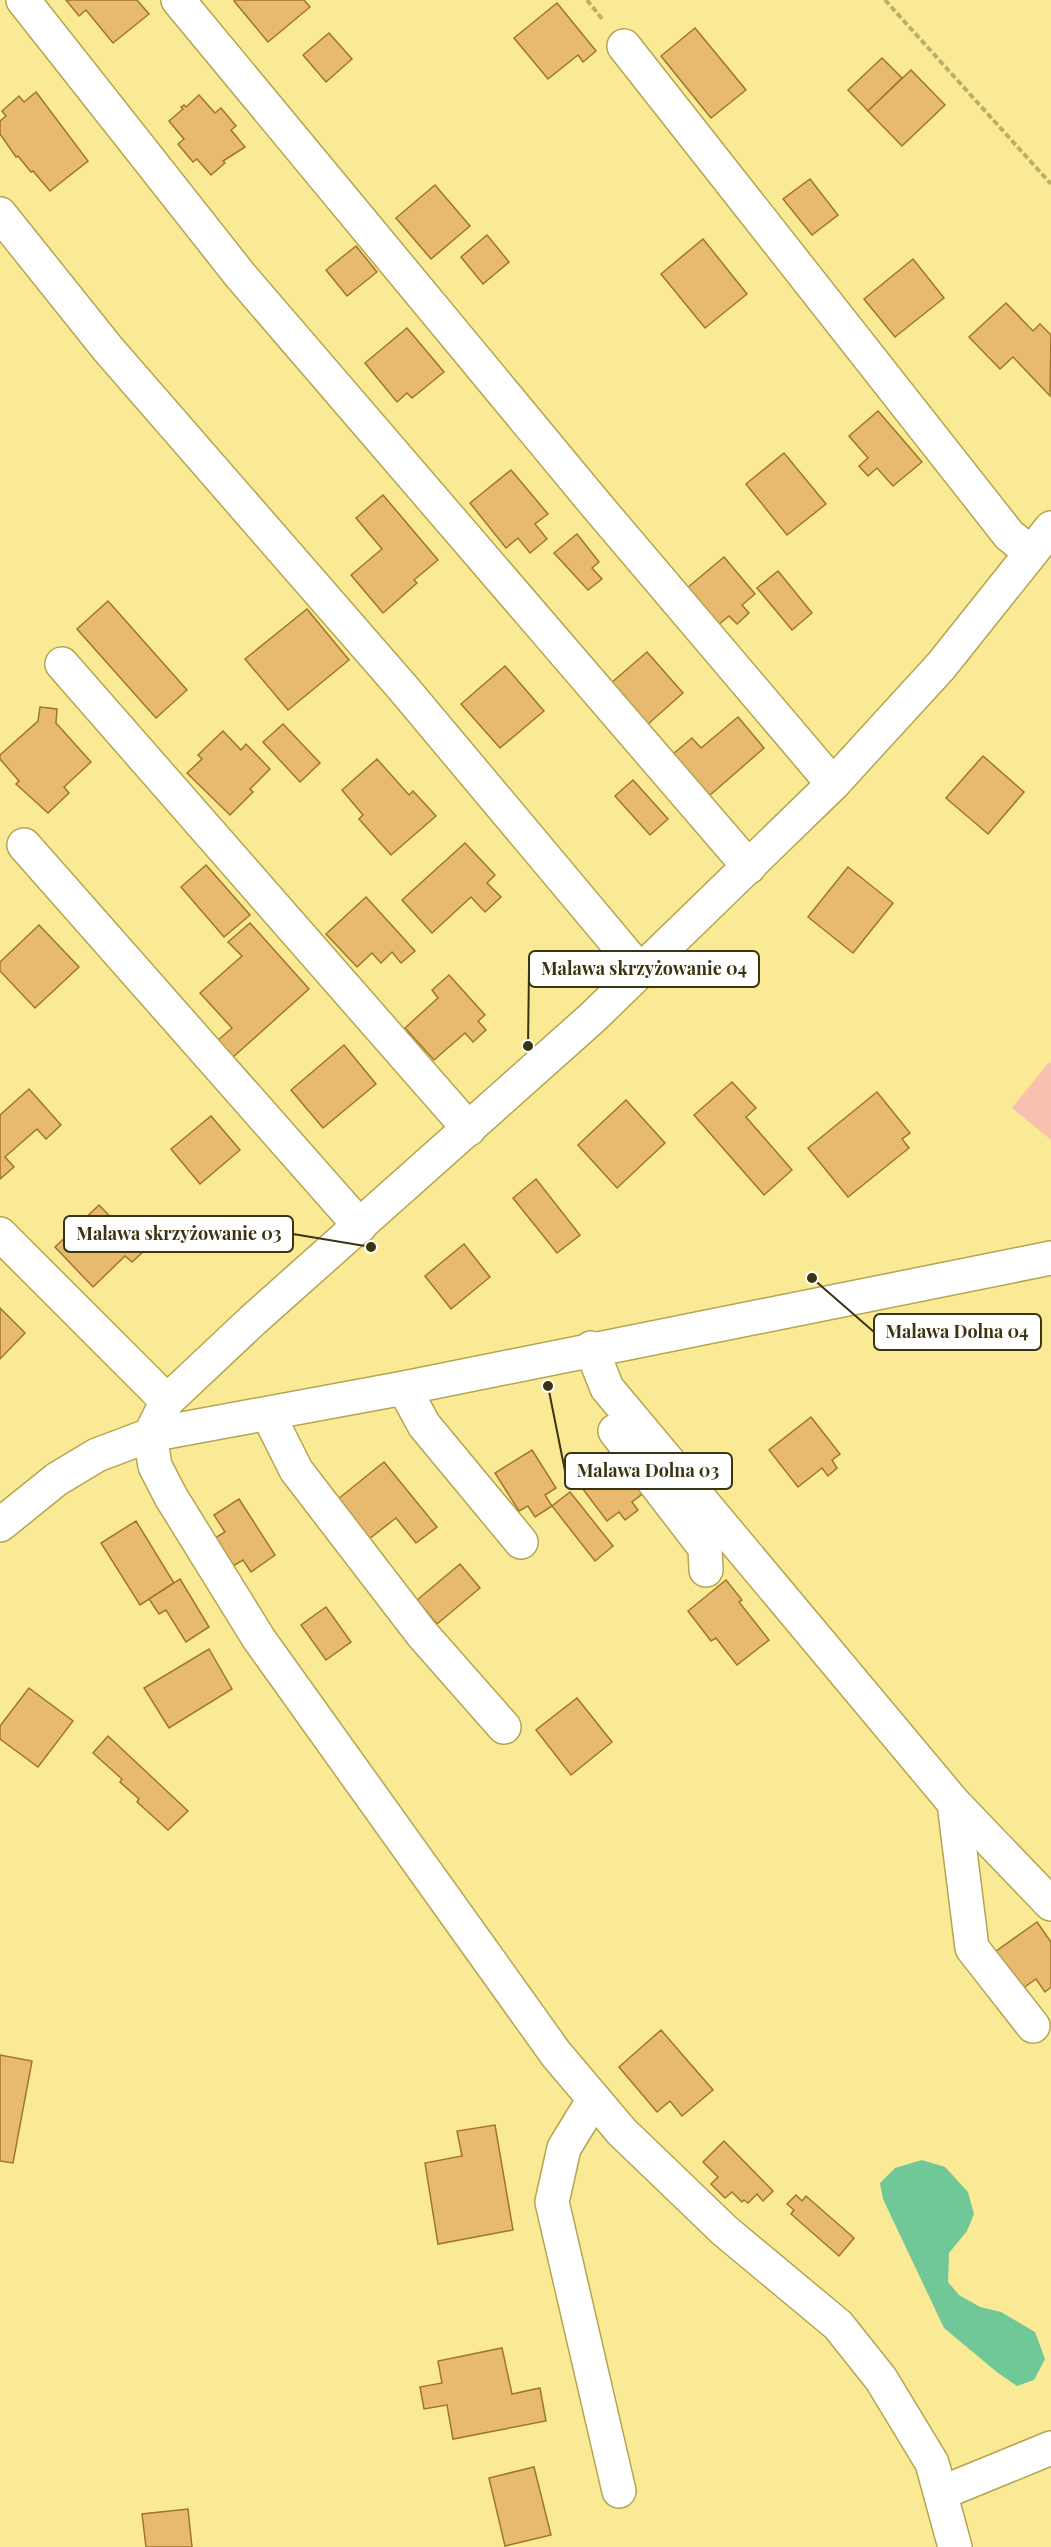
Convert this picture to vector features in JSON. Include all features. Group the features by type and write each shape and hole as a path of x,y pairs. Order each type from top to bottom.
{"street":[{"path":"23,0 240,275 749,867"},
{"path":"178,0 597,506 833,784"},
{"path":"624,45 1009,535 1041,540 941,666 833,784 641,972 469,1129 253,1320 167,1401 150,1435 155,1466 171,1497 259,1639 556,2054 622,2132 725,2231 838,2325 881,2379 932,2463 941,2493 963,2543"},
{"path":"0,214 108,349 403,688 641,972"},
{"path":"62,664 469,1129"},
{"path":"24,845 360,1226"},
{"path":"0,1234 167,1401"},
{"path":"0,1525 57,1479 97,1455 150,1435 404,1388 1051,1258"},
{"path":"580,1351 588,1397 705,1548 706,1570"},
{"path":"580,1351 607,1388 954,1803 1051,1904"},
{"path":"404,1388 424,1425 521,1542"},
{"path":"268,1414 296,1470 422,1634 504,1727"},
{"path":"954,1803 972,1948 1033,2026"},
{"path":"594,2099 564,2148 552,2202 619,2491"},
{"path":"941,2493 1051,2448"}],"path":[{"path":"885,0 1051,184"}],"shaded area":[{"path":"1049,1062 1051,1064 1051,1140 1012,1108"},
{"path":"922,2160 945,2167 968,2192 974,2214 967,2231 949,2253 948,2282 959,2295 980,2307 1001,2312 1035,2332 1045,2359 1034,2380 1017,2386 944,2328 883,2199 880,2183 895,2168"}],"building":[{"path":"66,0 137,0 149,14 113,43 86,10 79,16"},
{"path":"235,0 304,0 310,7 268,42"},
{"path":"557,3 596,51 583,62 578,55 548,79 514,38"},
{"path":"695,28 746,90 711,118 661,56"},
{"path":"329,33 352,59 326,82 303,55"},
{"path":"882,58 902,78 868,111 848,90"},
{"path":"911,70 945,105 902,146 868,111"},
{"path":"36,92 88,161 50,191 18,156 16,157 0,134 0,121 6,116 2,111 19,96 24,102"},
{"path":"199,95 215,113 221,108 236,126 231,130 245,147 223,161 225,163 211,175 197,159 193,162 178,144 184,139 169,121 183,109 181,107 184,105 186,107"},
{"path":"810,179 838,215 812,235 783,199"},
{"path":"435,185 470,226 431,259 396,218"},
{"path":"487,235 509,262 483,284 461,257"},
{"path":"703,239 747,294 705,328 661,274"},
{"path":"356,246 377,272 347,296 326,270"},
{"path":"913,259 944,298 895,337 864,299"},
{"path":"1006,303 1033,331 1040,324 1051,335 1050,396 1013,357 1000,369 969,337"},
{"path":"407,328 444,372 412,398 407,393 397,402 365,363"},
{"path":"878,411 922,462 893,486 877,468 868,476 859,466 868,458 849,436"},
{"path":"784,453 826,504 787,535 746,484"},
{"path":"511,470 548,514 535,524 547,539 530,553 518,538 506,548 470,503"},
{"path":"383,495 438,560 414,580 417,583 383,613 351,575 382,549 356,518"},
{"path":"577,534 599,562 592,568 602,579 588,590 554,553"},
{"path":"724,557 755,594 742,605 749,613 737,624 729,616 712,630 681,593"},
{"path":"778,571 812,613 792,630 757,588"},
{"path":"108,601 187,690 156,718 77,629"},
{"path":"307,609 349,660 288,710 245,659"},
{"path":"647,652 683,693 639,732 603,690"},
{"path":"505,666 544,711 500,748 461,704"},
{"path":"40,707 57,709 56,723 91,762 64,787 69,793 48,813 16,784 19,781 0,759 0,755 38,721"},
{"path":"738,717 764,748 709,796 673,754 692,738 701,748"},
{"path":"283,724 320,763 300,782 263,742"},
{"path":"223,731 241,750 246,744 270,769 250,789 253,792 230,815 187,773 202,759 198,755"},
{"path":"983,756 1024,792 988,834 946,798"},
{"path":"377,759 409,795 413,791 436,816 391,855 359,819 363,815 342,790"},
{"path":"633,780 668,819 650,835 615,796"},
{"path":"465,843 495,875 487,883 501,897 485,912 471,897 432,933 402,900"},
{"path":"206,865 250,915 224,937 181,887"},
{"path":"848,867 893,903 853,953 808,917"},
{"path":"366,897 415,951 401,963 392,952 381,963 372,953 357,967 326,934"},
{"path":"250,923 309,989 232,1058 217,1041 232,1028 200,993 242,956 228,942"},
{"path":"39,925 79,967 35,1008 0,971 0,962"},
{"path":"449,975 485,1015 478,1021 486,1030 473,1042 465,1033 434,1060 405,1028 438,998 432,990"},
{"path":"344,1045 376,1084 323,1128 291,1090"},
{"path":"732,1082 756,1108 746,1117 792,1170 764,1195 694,1115"},
{"path":"29,1089 61,1125 46,1139 37,1129 5,1157 14,1167 0,1179 0,1115"},
{"path":"877,1092 910,1133 902,1139 909,1148 848,1197 808,1148"},
{"path":"626,1100 665,1143 617,1188 578,1145"},
{"path":"211,1116 240,1150 200,1184 171,1149"},
{"path":"536,1179 580,1235 557,1253 513,1198"},
{"path":"99,1205 144,1251 132,1262 125,1256 93,1287 55,1247"},
{"path":"464,1244 490,1277 451,1309 425,1276"},
{"path":"0,1308 25,1333 0,1359"},
{"path":"811,1417 840,1454 832,1460 837,1468 828,1476 822,1468 798,1487 769,1450"},
{"path":"532,1450 556,1488 545,1495 552,1506 535,1517 528,1506 519,1511 495,1473"},
{"path":"622,1451 650,1488 632,1502 638,1510 625,1520 619,1512 607,1521 579,1484"},
{"path":"384,1462 437,1527 416,1543 396,1518 369,1539 338,1499"},
{"path":"570,1492 613,1546 595,1561 552,1506"},
{"path":"239,1499 275,1555 251,1572 243,1560 233,1566 215,1538 225,1532 214,1515"},
{"path":"136,1521 174,1583 140,1605 101,1543"},
{"path":"460,1564 480,1588 437,1624 417,1600"},
{"path":"180,1579 209,1627 186,1642 166,1610 159,1614 149,1599"},
{"path":"726,1580 742,1600 739,1602 769,1640 737,1665 716,1638 711,1641 688,1611"},
{"path":"326,1607 351,1642 326,1660 301,1625"},
{"path":"209,1649 232,1689 169,1728 144,1688"},
{"path":"29,1688 73,1721 38,1767 0,1739 0,1726"},
{"path":"577,1698 612,1742 571,1775 536,1730"},
{"path":"108,1736 188,1811 168,1830 137,1802 139,1799 120,1782 122,1779 93,1753"},
{"path":"1037,1922 1051,1942 1051,1987 1045,1992 1036,1979 1019,1991 992,1954"},
{"path":"661,2030 713,2090 682,2116 670,2101 657,2112 619,2067"},
{"path":"0,2055 32,2061 13,2163 0,2161"},
{"path":"495,2125 513,2230 438,2244 425,2163 462,2156 457,2131"},
{"path":"724,2141 773,2191 763,2201 757,2194 748,2203 744,2200 742,2202 732,2192 725,2198 711,2184 718,2177 703,2162"},
{"path":"796,2195 802,2201 806,2196 854,2238 839,2256 791,2214 794,2210 787,2204"},
{"path":"502,2348 512,2394 540,2388 546,2421 453,2439 447,2405 424,2409 420,2387 442,2383 438,2361"},
{"path":"534,2467 551,2535 505,2546 489,2478"},
{"path":"188,2509 192,2547 146,2547 142,2514"}],"place":[{"name":"Malawa skrzyżowanie 04","path":"528,1046"},
{"name":"Malawa skrzyżowanie 03","path":"371,1247"},
{"name":"Malawa Dolna 04","path":"812,1278"},
{"name":"Malawa Dolna 03","path":"548,1386"}]}
